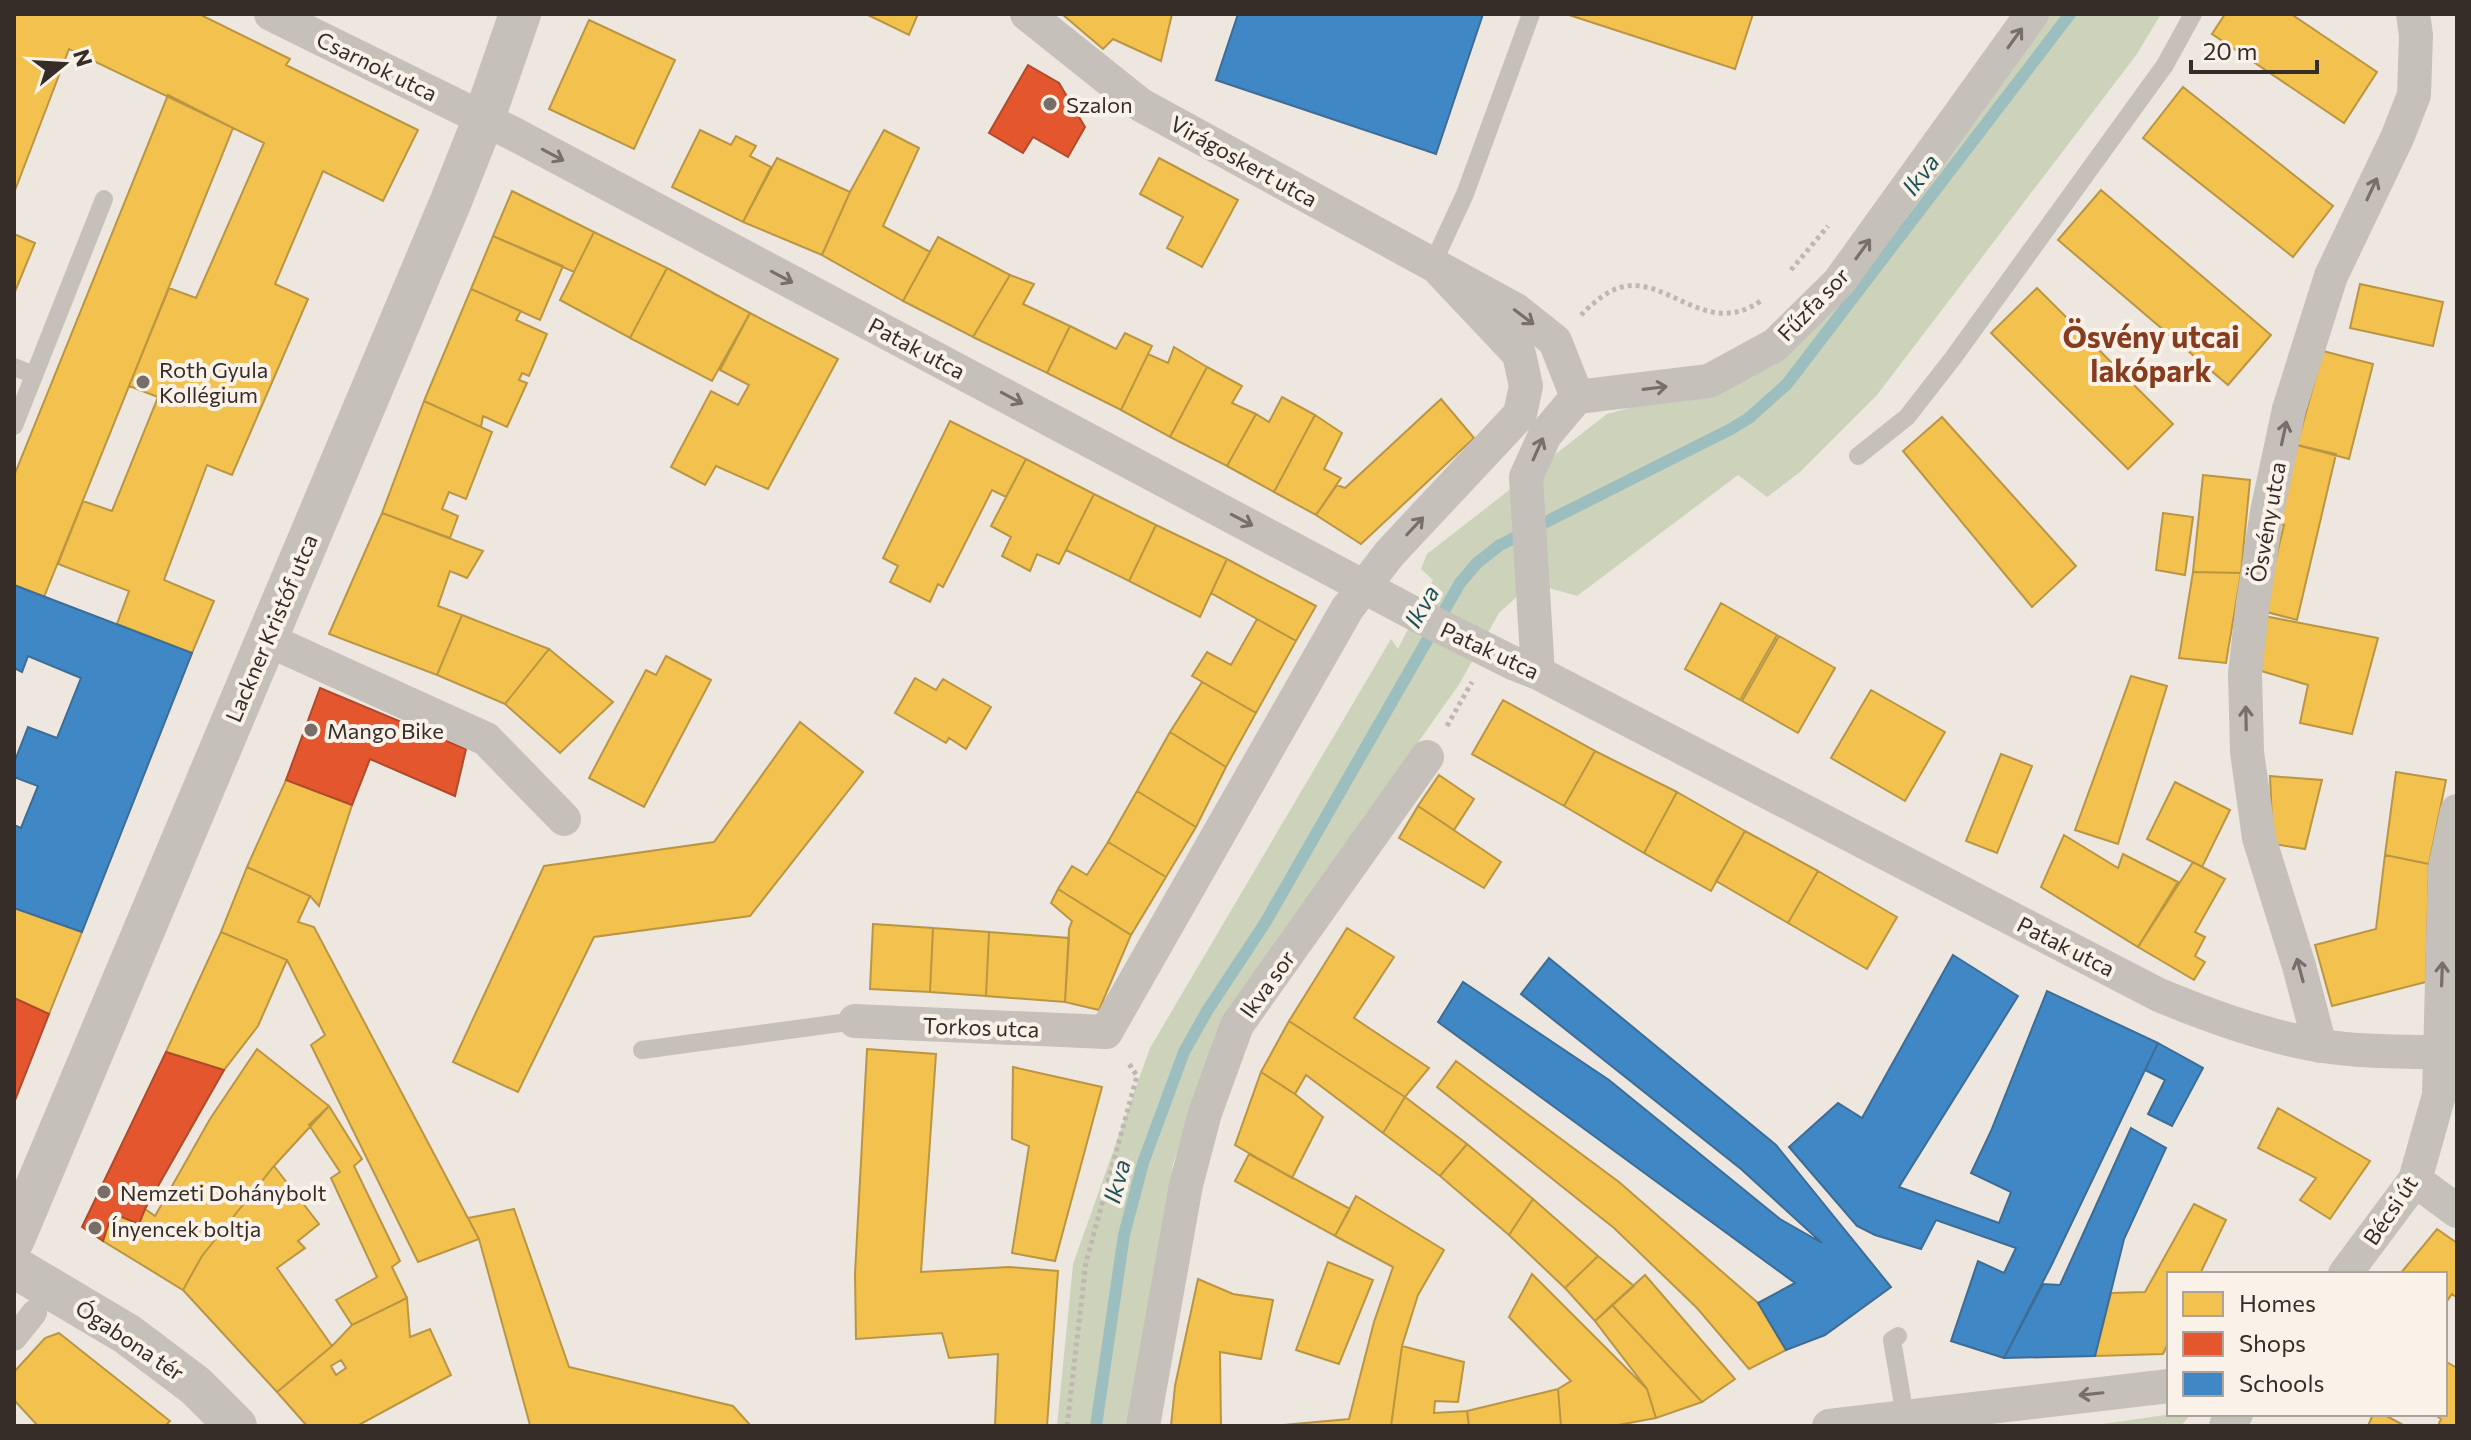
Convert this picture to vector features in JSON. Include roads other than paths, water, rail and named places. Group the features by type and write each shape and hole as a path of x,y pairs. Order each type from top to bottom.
{"street":[{"name":"Csarnok utca","path":"271,14 484,118"},
{"name":"Lackner Kristóf utca","path":"14,1239 484,118 520,14"},
{"name":"Virágoskert utca","path":"1027,14 1141,105 1516,310 1555,341 1577,397"},
{"name":"Fűzfa sor","path":"1577,397 1709,381 1775,345 1839,282 2032,14"},
{"name":"Ösvény utca","path":"2320,1046 2259,838 2247,752 2245,673 2267,512 2289,409 2331,276 2397,138 2414,95 2416,35 2413,14"},
{"name":"Patak utca","path":"484,118 1364,585 1413,613 1478,664 1538,673 2159,995 2199,1012 2320,1046 2376,1052 2448,1070"},
{"name":"Virágoskert utca","path":"1364,585 1520,414 1526,386 1519,354 1433,263"},
{"path":"1538,673 1526,477 1545,435 1577,397"},
{"name":"Torkos utca","path":"855,1021 1106,1032 1347,609 1364,585"},
{"path":"266,639 486,739 564,819"},
{"name":"Ikva sor","path":"1143,1426 1186,1185 1205,1113 1237,1025 1427,757"},
{"name":"Bécsi út","path":"2346,1272 2415,1180 2448,1070 2445,868 2457,811"},
{"path":"2415,1180 2457,1211"},
{"name":"Ógabona tér","path":"14,1267 127,1334 196,1386 236,1426"},
{"path":"14,1338 34,1313"},
{"path":"1829,1426 1905,1421 2167,1386"}],"lane":[{"path":"1433,263 1465,194 1531,14"},
{"path":"1858,456 1907,417 1953,358 2165,65 2193,14"},
{"path":"14,426 104,199"},
{"path":"14,367 34,375"},
{"path":"642,1050 855,1021"},
{"path":"1898,1336 1892,1340 1905,1421"}],"waterway":[{"name":"Ikva","path":"1096,1426 1124,1235 1143,1163 1184,1052 1265,923 1460,583 1477,563 1500,545 1731,429 1749,418 1787,384 2070,14"}],"place":[{"name":"Szalon","path":"1050,104"},
{"name":"Roth Gyula Kollégium","path":"143,382"},
{"name":"Mango Bike","path":"311,730"},
{"name":"Nemzeti Dohánybolt","path":"104,1192"},
{"name":"Ínyencek boltja","path":"95,1228"}],"district":[{"name":"Ösvény utcai lakópark","path":"2151,352"}]}
